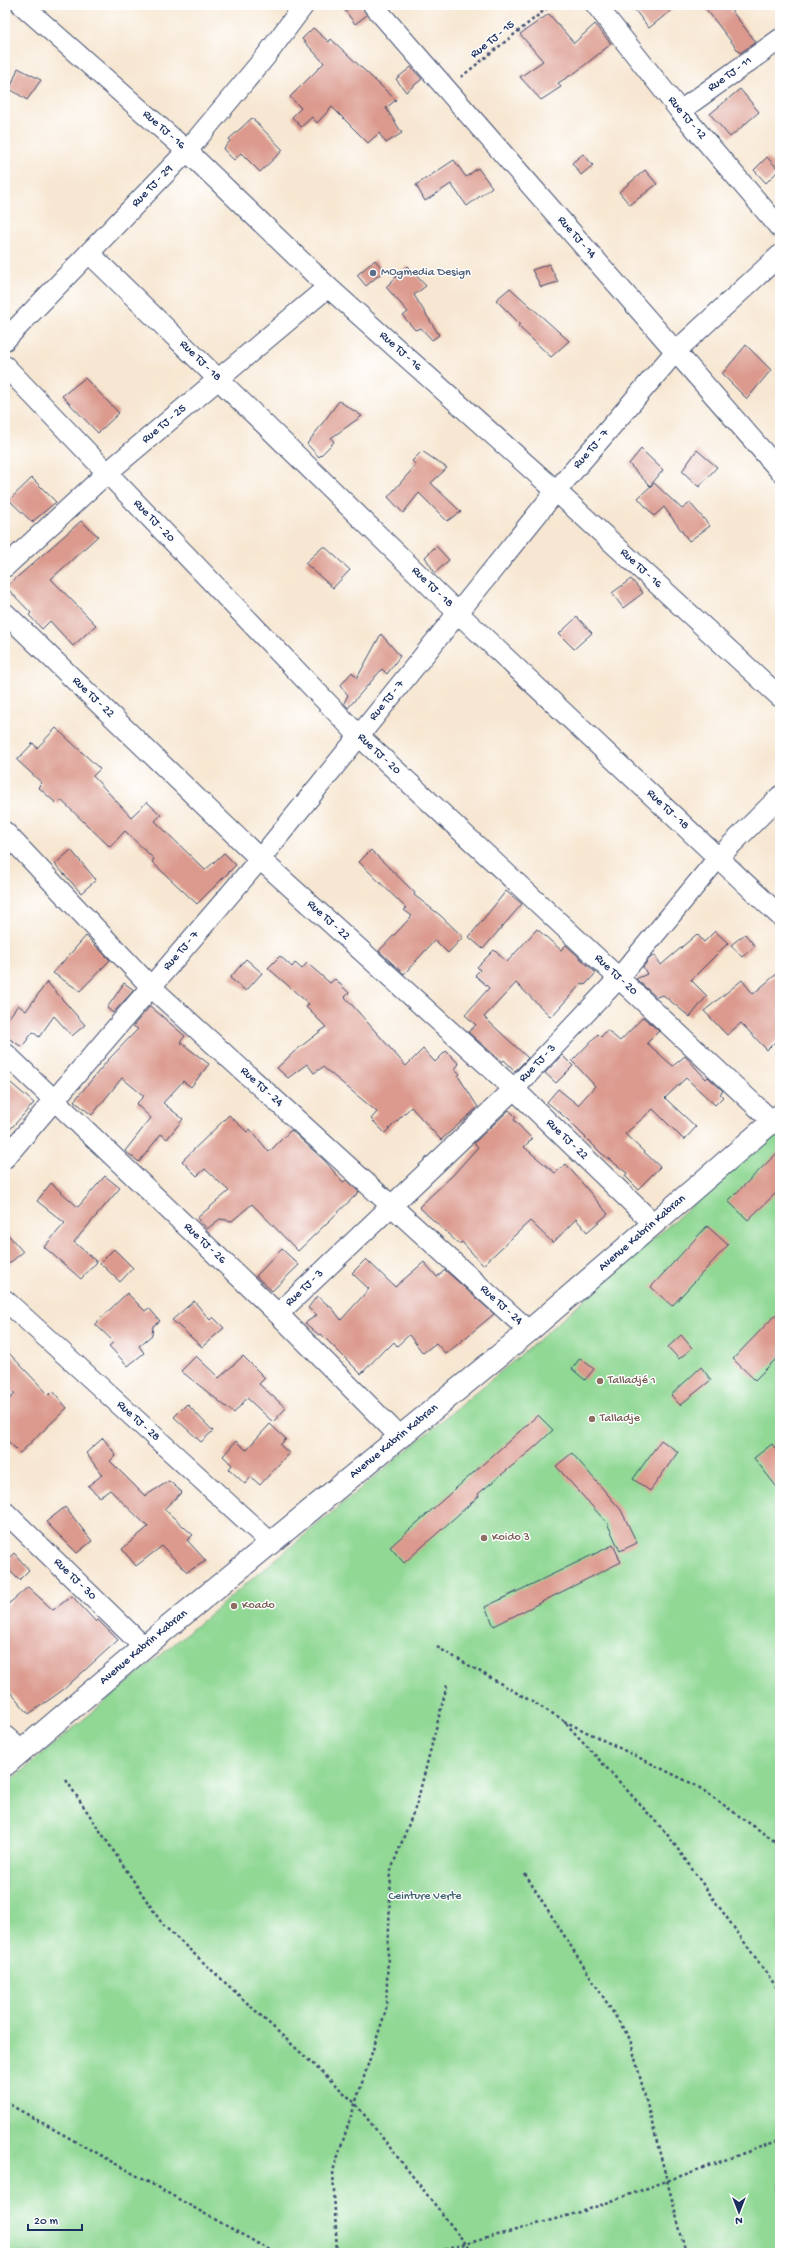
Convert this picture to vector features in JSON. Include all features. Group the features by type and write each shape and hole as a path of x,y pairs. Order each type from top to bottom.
{"street":[{"name":"Rue TJ - 16","path":"22,5 187,151 328,287 556,491 780,697"},
{"name":"Rue TJ - 29","path":"5,340 187,151 266,56 304,5"},
{"name":"Rue TJ - 14","path":"373,5 780,471"},
{"name":"Rue TJ - 12","path":"596,5 680,111 780,228"},
{"name":"Rue TJ - 11","path":"680,111 780,39"},
{"name":"Rue TJ - 18","path":"89,253 216,379 457,612 780,916"},
{"name":"Rue TJ - 7","path":"5,1158 260,859 457,612 556,491 676,351 780,255"},
{"name":"Rue TJ - 25","path":"5,567 108,472 216,379 328,287"},
{"name":"Rue TJ - 20","path":"5,366 359,736 618,978 776,1118"},
{"name":"Rue TJ - 22","path":"5,612 260,859 514,1089 654,1224"},
{"name":"Rue TJ - 3","path":"278,1314 514,1089 618,978 718,858 780,796"},
{"name":"Rue TJ - 24","path":"5,832 151,987 529,1331"},
{"name":"Rue TJ - 26","path":"5,1053 278,1314 400,1437"},
{"name":"Avenue Kabrin Kabran","path":"5,1765 144,1647 529,1331 776,1118"},
{"name":"Rue TJ - 28","path":"5,1300 271,1543"},
{"name":"Rue TJ - 30","path":"5,1512 144,1647"},
{"path":"5,1736 22,1751"}],"path":[{"name":"Rue TJ - 15","path":"446,89 552,5"},
{"path":"437,1647 562,1719 696,1786 780,1845"},
{"path":"337,2253 332,2171 386,2010 391,1870 417,1803 447,1685"},
{"path":"562,1719 667,1834 780,1992"},
{"path":"66,1780 163,1924 355,2103 473,2253"},
{"path":"525,1874 630,2039 666,2182 686,2253"},
{"path":"5,2102 275,2253"},
{"path":"433,2253 584,2211 780,2140"}],"green space":[{"name":"Ceinture Verte","path":"780,1128 780,2253 5,2253 5,1785 522,1354"}],"building":[{"path":"341,5 361,5 367,15 355,24"},
{"path":"631,5 678,5 649,28"},
{"path":"703,5 727,5 756,42 740,53"},
{"path":"549,14 574,43 595,24 611,44 576,72 558,83 561,87 541,100 520,77 543,61 520,34"},
{"path":"313,28 329,42 331,39 396,100 386,108 402,133 386,143 379,133 368,143 332,107 317,123 312,117 301,127 292,117 301,108 290,97 324,63 302,39"},
{"path":"411,67 422,79 406,92 396,79"},
{"path":"18,68 41,80 27,100 10,89"},
{"path":"740,89 759,112 730,137 710,114"},
{"path":"252,118 283,150 260,172 241,153 234,160 223,149 230,141 229,139"},
{"path":"583,154 593,165 581,175 572,163"},
{"path":"767,157 779,170 766,183 754,170"},
{"path":"454,160 466,177 478,168 492,187 467,206 451,184 425,201 416,185"},
{"path":"645,170 657,184 630,205 619,192"},
{"path":"375,260 384,271 366,286 357,275"},
{"path":"549,264 558,282 541,287 532,270"},
{"path":"407,266 426,286 414,295 439,335 432,340 421,328 415,330 403,316 408,312 386,287"},
{"path":"510,288 569,341 551,357 518,326 520,324 496,300"},
{"path":"746,345 771,370 747,399 722,374"},
{"path":"85,378 119,413 98,433 62,396"},
{"path":"339,401 362,416 331,438 334,442 319,457 307,444"},
{"path":"641,449 663,470 650,486 629,464"},
{"path":"697,450 717,467 699,487 682,471"},
{"path":"422,451 447,468 431,483 461,512 447,521 419,493 403,513 388,497 416,465 412,461"},
{"path":"32,478 56,502 32,522 9,500"},
{"path":"654,483 682,509 690,503 710,526 689,541 664,507 654,516 638,498"},
{"path":"81,521 98,536 51,579 96,625 73,646 50,621 42,629 29,615 31,613 6,587"},
{"path":"324,546 350,570 333,588 305,563"},
{"path":"436,546 449,560 435,573 425,557"},
{"path":"631,579 643,593 623,608 612,593"},
{"path":"577,617 592,633 574,649 559,634"},
{"path":"381,634 400,656 387,674 382,669 348,708 344,703 348,695 340,686 352,672 357,678"},
{"path":"56,728 100,769 93,776 131,817 147,802 161,815 155,821 205,870 224,853 236,865 197,904 152,862 154,859 125,831 110,847 61,800 57,804 38,787 42,783 17,760 33,743 37,748"},
{"path":"71,850 96,880 81,893 55,864"},
{"path":"371,850 415,893 414,895 441,916 463,937 448,953 435,940 404,974 379,951 412,916 404,910 406,908 359,862"},
{"path":"506,891 522,904 483,949 469,937"},
{"path":"537,929 561,950 566,945 596,973 585,985 582,983 551,1017 516,983 484,1017 528,1058 515,1071 504,1060 502,1062 468,1032 476,1025 465,1015 489,988 475,975 480,970 477,967 494,950 507,962"},
{"path":"715,931 728,943 691,980 707,996 690,1017 663,995 656,997 636,979 647,974 643,967 650,958 655,955 661,965 697,934 704,942"},
{"path":"745,934 755,946 742,957 731,945"},
{"path":"86,936 110,960 80,991 53,973"},
{"path":"280,956 292,967 295,963 302,969 307,963 330,983 335,979 349,993 345,997 406,1066 423,1049 435,1062 446,1051 459,1064 455,1069 460,1074 458,1076 478,1107 441,1140 411,1107 385,1133 371,1119 377,1112 323,1067 314,1073 307,1064 288,1078 277,1068 295,1051 326,1027 306,1007 309,1004 268,968"},
{"path":"246,959 262,973 246,991 230,978"},
{"path":"780,971 780,1037 767,1050 741,1023 727,1035 704,1011 742,980 753,994"},
{"path":"47,982 85,1025 72,1036 54,1016 39,1037 33,1032 22,1047 5,1036 5,1023 18,1005 26,1011"},
{"path":"124,983 134,990 113,1013 107,1008"},
{"path":"150,1006 185,1036 180,1042 209,1064 191,1087 183,1081 163,1103 183,1119 167,1139 161,1134 139,1162 125,1151 151,1118 136,1104 144,1096 122,1078 92,1115 74,1101 108,1060 138,1029 133,1026"},
{"path":"643,1017 659,1031 647,1043 673,1066 685,1056 706,1079 708,1077 723,1091 720,1094 723,1097 715,1105 686,1078 665,1098 696,1127 684,1140 653,1109 625,1134 660,1167 638,1189 625,1176 627,1173 601,1153 567,1119 547,1102 558,1089 578,1105 595,1086 572,1061 598,1034 601,1037 607,1030 620,1041"},
{"path":"562,1055 573,1066 556,1083 545,1073"},
{"path":"5,1078 34,1103 5,1135"},
{"path":"509,1110 516,1117 514,1120 532,1139 524,1147 555,1173 566,1164 608,1214 587,1232 576,1219 553,1243 530,1221 483,1265 462,1242 459,1244 419,1207 453,1175 478,1147 474,1143"},
{"path":"229,1115 247,1132 250,1129 269,1152 291,1130 325,1161 343,1182 346,1180 359,1192 298,1251 252,1204 232,1221 220,1219 207,1229 197,1218 229,1191 205,1169 197,1176 182,1161"},
{"path":"780,1150 780,1189 748,1220 728,1201"},
{"path":"105,1176 120,1188 74,1242 97,1262 81,1279 44,1247 65,1223 37,1201 51,1183 78,1207"},
{"path":"707,1226 728,1245 672,1306 651,1287"},
{"path":"5,1231 23,1252 5,1267"},
{"path":"114,1249 133,1268 120,1282 100,1263"},
{"path":"282,1249 299,1265 272,1291 256,1276"},
{"path":"366,1259 395,1287 424,1262 437,1277 445,1270 494,1314 446,1354 436,1343 423,1353 409,1335 397,1346 394,1342 387,1349 386,1348 361,1374 321,1334 319,1335 305,1323 317,1315 308,1308 317,1296 333,1309 341,1320 369,1289 352,1273"},
{"path":"127,1293 145,1311 149,1308 160,1321 153,1326 152,1335 139,1346 144,1353 128,1366 109,1346 114,1342 95,1324"},
{"path":"194,1301 210,1320 213,1317 224,1328 202,1347 172,1320"},
{"path":"780,1310 780,1355 755,1380 733,1359"},
{"path":"681,1335 692,1348 679,1359 668,1347"},
{"path":"5,1349 49,1395 53,1391 67,1408 20,1453 5,1438 5,1403 15,1394 5,1384"},
{"path":"196,1356 219,1378 243,1356 265,1378 259,1384 286,1408 273,1422 247,1398 234,1413 181,1371"},
{"path":"580,1358 594,1369 585,1380 572,1369"},
{"path":"701,1367 711,1380 680,1405 671,1395"},
{"path":"187,1404 213,1431 201,1442 174,1417"},
{"path":"538,1415 553,1430 535,1447 478,1494 479,1496 404,1563 390,1547"},
{"path":"270,1424 286,1439 280,1445 289,1453 260,1485 251,1477 245,1484 229,1469 232,1465 223,1456 236,1441 246,1450"},
{"path":"103,1438 116,1455 110,1461 145,1496 169,1481 182,1492 164,1509 193,1535 187,1540 206,1561 187,1572 162,1546 136,1566 122,1549 148,1527 110,1490 100,1497 88,1486 102,1475 86,1453"},
{"path":"661,1440 678,1452 650,1491 633,1479"},
{"path":"772,1444 780,1455 780,1491 754,1458"},
{"path":"572,1453 621,1510 637,1543 620,1551 607,1523 556,1466"},
{"path":"65,1507 92,1541 77,1553 46,1522"},
{"path":"613,1545 621,1562 494,1626 485,1607"},
{"path":"14,1553 29,1570 19,1580 5,1566 5,1562"},
{"path":"28,1587 53,1610 72,1596 96,1622 98,1620 118,1640 63,1690 29,1714 5,1686 5,1607"}],"place":[{"name":"MOgmedia Design","path":"373,273"},
{"name":"Talladjé 1","path":"600,1381"},
{"name":"Talladje","path":"592,1419"},
{"name":"Koido 3","path":"484,1538"},
{"name":"Koado","path":"234,1606"}]}
